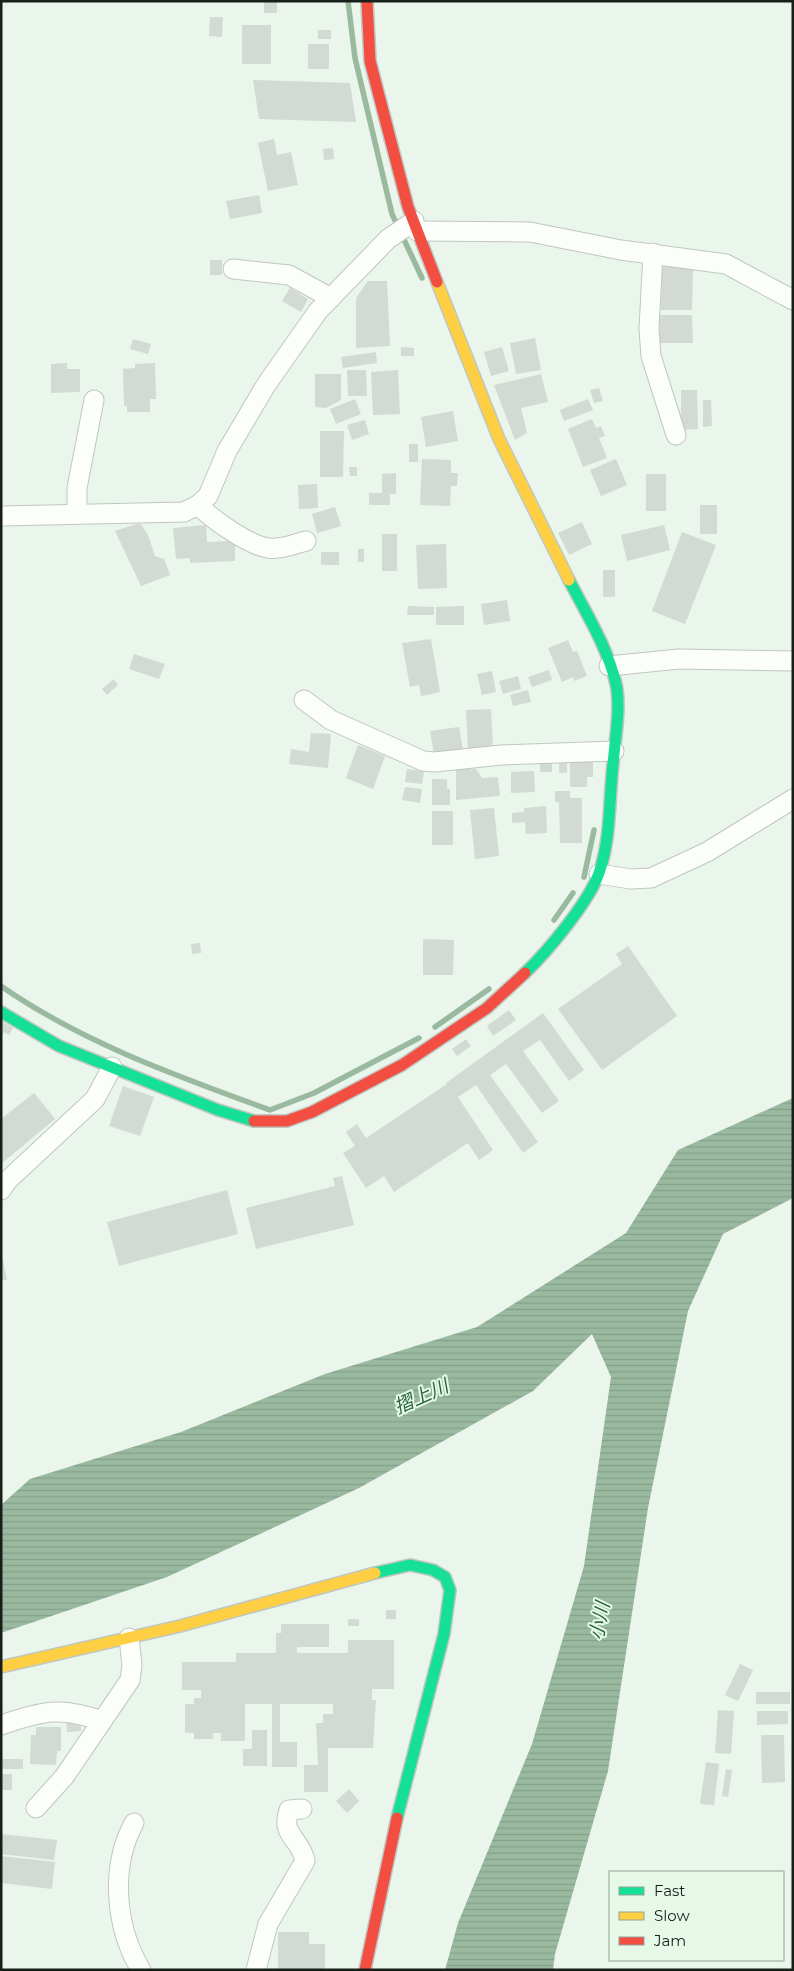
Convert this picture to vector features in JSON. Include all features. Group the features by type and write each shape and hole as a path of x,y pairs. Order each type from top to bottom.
{"street":[{"path":"1,1012 58,1046 218,1110 258,1122 287,1121 312,1112 402,1066 487,1008 540,959 576,913 598,874 606,841 607,752 616,685 602,646 499,439 413,226 370,61 366,1"},
{"path":"1,516 184,512 198,505 208,496 227,451 266,385 318,311 388,239 413,226 530,232 621,250 726,264 793,300"},
{"path":"653,253 649,329 650,356 676,435"},
{"path":"233,269 289,275 331,298"},
{"path":"77,514 77,488 94,400"},
{"path":"198,505 209,516 261,546 278,548 306,541"},
{"path":"609,666 679,659 793,661"},
{"path":"304,700 331,720 422,761 435,762 501,755 607,752"},
{"path":"598,874 631,879 651,878 707,852 793,799"},
{"path":"1,1190 8,1180 96,1099 112,1068"},
{"path":"1,1667 129,1638 239,1610 352,1578 410,1565 433,1570 445,1577 450,1590 444,1634 398,1813 365,1970"},
{"path":"36,1808 64,1777 130,1680 132,1665 129,1638"},
{"path":"1,1725 46,1711 84,1714 102,1721"},
{"path":"256,1970 268,1924 305,1861 303,1852 287,1832 286,1819 289,1810 302,1809"},
{"path":"134,1822 121,1856 118,1889 132,1955 141,1970"}],"water":[{"path":"793,1098 793,1198 723,1234 688,1311 648,1508 608,1771 555,1954 553,1970 445,1970 458,1923 532,1744 584,1566 611,1377 592,1334 533,1391 359,1488 167,1577 1,1633 1,1505 30,1479 181,1432 325,1374 477,1327 626,1233 678,1150"}],"building":[{"path":"264,1 277,1 277,13 264,13"},
{"path":"210,17 223,17 222,37 209,36"},
{"path":"242,25 271,25 271,64 242,64"},
{"path":"318,30 331,30 331,39 318,39"},
{"path":"308,44 329,44 329,69 308,69"},
{"path":"253,80 350,83 356,122 259,119"},
{"path":"274,139 277,155 291,152 298,185 268,191 258,143"},
{"path":"333,148 334,159 324,160 323,149"},
{"path":"259,195 262,213 230,219 226,201"},
{"path":"210,260 222,260 222,275 210,275"},
{"path":"662,267 693,267 692,310 661,310"},
{"path":"368,281 387,281 390,346 356,348 356,298"},
{"path":"290,288 308,299 301,312 282,301"},
{"path":"660,315 692,315 693,343 660,343"},
{"path":"535,338 541,370 516,374 510,343"},
{"path":"133,339 151,344 148,354 130,349"},
{"path":"401,347 414,348 414,356 401,356"},
{"path":"502,347 509,371 491,376 484,352"},
{"path":"376,352 377,363 343,368 341,357"},
{"path":"67,363 67,369 80,369 80,392 51,393 51,364"},
{"path":"155,363 156,399 150,399 150,412 127,412 127,406 124,406 123,369 135,368 135,364"},
{"path":"347,370 366,370 367,396 348,396"},
{"path":"398,370 400,414 373,415 371,372"},
{"path":"315,374 341,374 341,400 326,408 315,407"},
{"path":"541,374 548,402 521,408 527,433 515,440 494,385"},
{"path":"599,388 603,401 594,403 590,390"},
{"path":"681,390 697,390 698,429 681,430"},
{"path":"355,399 361,414 336,424 330,409"},
{"path":"588,399 593,410 564,421 560,410"},
{"path":"703,400 711,400 712,426 703,427"},
{"path":"453,411 458,441 426,447 421,417"},
{"path":"592,419 596,428 601,426 605,436 599,438 607,458 583,467 568,429"},
{"path":"365,420 369,434 352,440 347,425"},
{"path":"320,431 344,431 343,477 320,477"},
{"path":"409,444 418,444 418,462 409,462"},
{"path":"422,459 451,460 451,473 458,473 457,486 451,486 450,506 420,505"},
{"path":"616,459 627,485 601,496 590,470"},
{"path":"349,467 357,467 357,476 350,476"},
{"path":"396,473 396,494 390,494 390,505 369,505 369,493 382,493 382,474"},
{"path":"646,474 666,474 666,511 646,511"},
{"path":"317,484 318,508 299,509 298,485"},
{"path":"700,505 717,505 717,534 700,534"},
{"path":"335,507 341,526 317,533 312,514"},
{"path":"582,522 592,544 569,555 558,533"},
{"path":"140,523 148,535 155,556 164,559 170,575 141,586 115,531"},
{"path":"206,525 207,542 235,541 235,561 190,563 190,558 176,559 173,528"},
{"path":"664,525 670,550 627,561 621,535"},
{"path":"682,532 716,545 685,624 652,611"},
{"path":"382,534 397,534 397,571 382,571"},
{"path":"446,544 447,588 418,589 416,545"},
{"path":"358,549 364,549 364,562 358,562"},
{"path":"321,552 339,552 339,565 321,565"},
{"path":"603,570 615,570 615,597 603,597"},
{"path":"507,600 510,621 484,625 481,604"},
{"path":"408,606 434,607 434,615 407,615"},
{"path":"464,606 464,625 436,625 436,607"},
{"path":"431,639 440,692 421,696 419,685 410,687 402,643"},
{"path":"568,640 573,652 577,651 587,676 574,681 573,677 562,682 548,648"},
{"path":"134,654 165,664 159,679 129,669"},
{"path":"549,670 552,680 532,687 528,677"},
{"path":"492,671 496,692 482,695 477,674"},
{"path":"518,676 521,689 503,694 499,681"},
{"path":"114,679 118,685 107,695 102,689"},
{"path":"528,690 531,702 513,706 510,695"},
{"path":"491,709 493,748 468,750 466,710"},
{"path":"459,727 463,750 434,754 430,731"},
{"path":"311,733 331,734 328,768 289,764 291,749 309,752"},
{"path":"358,745 385,756 373,789 346,778"},
{"path":"593,761 593,777 587,777 587,787 570,787 570,762"},
{"path":"559,762 567,762 567,773 559,773"},
{"path":"540,763 552,763 552,772 540,772"},
{"path":"407,769 424,771 422,784 405,782"},
{"path":"456,769 476,769 482,778 498,777 500,796 456,800"},
{"path":"534,771 535,792 511,793 511,772"},
{"path":"432,779 447,779 447,789 450,789 450,805 432,805"},
{"path":"405,787 422,789 420,803 402,800"},
{"path":"555,791 570,791 570,798 582,798 582,843 560,843 559,802 555,802"},
{"path":"546,806 547,833 526,834 525,822 512,823 512,813 524,812 524,808"},
{"path":"494,808 499,856 475,859 470,810"},
{"path":"432,811 453,811 453,845 432,845"},
{"path":"423,939 454,940 453,975 423,975"},
{"path":"200,943 201,953 192,954 191,944"},
{"path":"628,946 677,1016 602,1070 558,1009 622,964 616,954"},
{"path":"509,1010 516,1020 493,1036 487,1026"},
{"path":"543,1013 584,1070 569,1081 540,1040 523,1051 559,1101 542,1113 506,1064 490,1075 538,1142 523,1153 476,1085 458,1097 493,1150 479,1160 468,1143 394,1192 384,1176 366,1188 343,1153 355,1146 346,1132 357,1124 366,1138 447,1084"},
{"path":"1,1021 13,1028 9,1035 4,1032 1,1036"},
{"path":"466,1039 471,1046 457,1056 452,1049"},
{"path":"123,1086 154,1097 140,1136 109,1126"},
{"path":"34,1093 55,1119 1,1164 1,1119"},
{"path":"342,1176 354,1225 256,1249 246,1208 335,1186 333,1178"},
{"path":"227,1190 238,1234 119,1266 107,1222"},
{"path":"1,1251 7,1280 1,1280"},
{"path":"386,1610 396,1610 396,1619 386,1619"},
{"path":"348,1619 359,1619 359,1626 348,1626"},
{"path":"281,1624 329,1624 329,1647 297,1647 297,1653 348,1653 348,1640 394,1640 394,1689 372,1689 372,1700 376,1700 373,1748 328,1748 328,1792 304,1792 304,1765 318,1765 316,1723 323,1723 323,1714 333,1714 333,1704 280,1704 280,1742 297,1742 297,1767 272,1767 272,1704 245,1704 245,1741 221,1741 221,1733 213,1733 213,1739 194,1739 194,1733 185,1733 185,1704 194,1704 194,1698 201,1698 201,1690 182,1690 182,1662 236,1662 236,1653 276,1653 276,1633 281,1633"},
{"path":"740,1664 753,1670 738,1701 725,1695"},
{"path":"756,1692 790,1692 790,1704 756,1704"},
{"path":"718,1710 734,1711 731,1754 715,1753"},
{"path":"757,1711 788,1711 788,1724 757,1725"},
{"path":"66,1718 81,1718 81,1731 67,1732"},
{"path":"36,1727 61,1727 61,1751 57,1751 56,1765 30,1764 31,1735 36,1735"},
{"path":"252,1730 267,1730 267,1766 243,1766 243,1749 252,1749"},
{"path":"761,1735 784,1735 785,1782 762,1783"},
{"path":"1,1759 23,1759 23,1769 1,1769"},
{"path":"706,1762 719,1764 714,1805 700,1804"},
{"path":"726,1769 732,1770 728,1797 722,1796"},
{"path":"1,1774 12,1774 12,1790 1,1790"},
{"path":"349,1789 359,1801 347,1813 336,1801"},
{"path":"1,1834 57,1840 54,1860 1,1854"},
{"path":"1,1856 55,1862 52,1889 1,1883"},
{"path":"278,1932 309,1932 309,1944 325,1944 325,1970 278,1970"}],"waterway":[{"path":"348,1 355,58 392,214 422,278"},
{"path":"584,877 594,830"},
{"path":"554,920 573,893"},
{"path":"1,986 65,1025 131,1057 270,1110 314,1093 419,1038"},
{"path":"435,1027 489,989"}],"traffic: fast":[{"path":"525,973 577,912 594,885 603,860 608,833 617,724 618,703 616,684 608,657 569,580"},
{"path":"1,1012 59,1046 218,1110 254,1121"},
{"path":"375,1573 410,1565 433,1570 445,1577 450,1590 444,1634 397,1818"}],"traffic: slow":[{"path":"437,282 499,439 569,580"},
{"path":"1,1667 180,1626 375,1573"}],"traffic: jam":[{"path":"367,1 370,61 408,207 437,282"},
{"path":"254,1121 287,1121 312,1112 402,1065 487,1008 525,973"},
{"path":"365,1970 397,1818"}],"water label":[{"name":"摺上川","path":"421,1396"},
{"name":"小川","path":"599,1621"}]}
